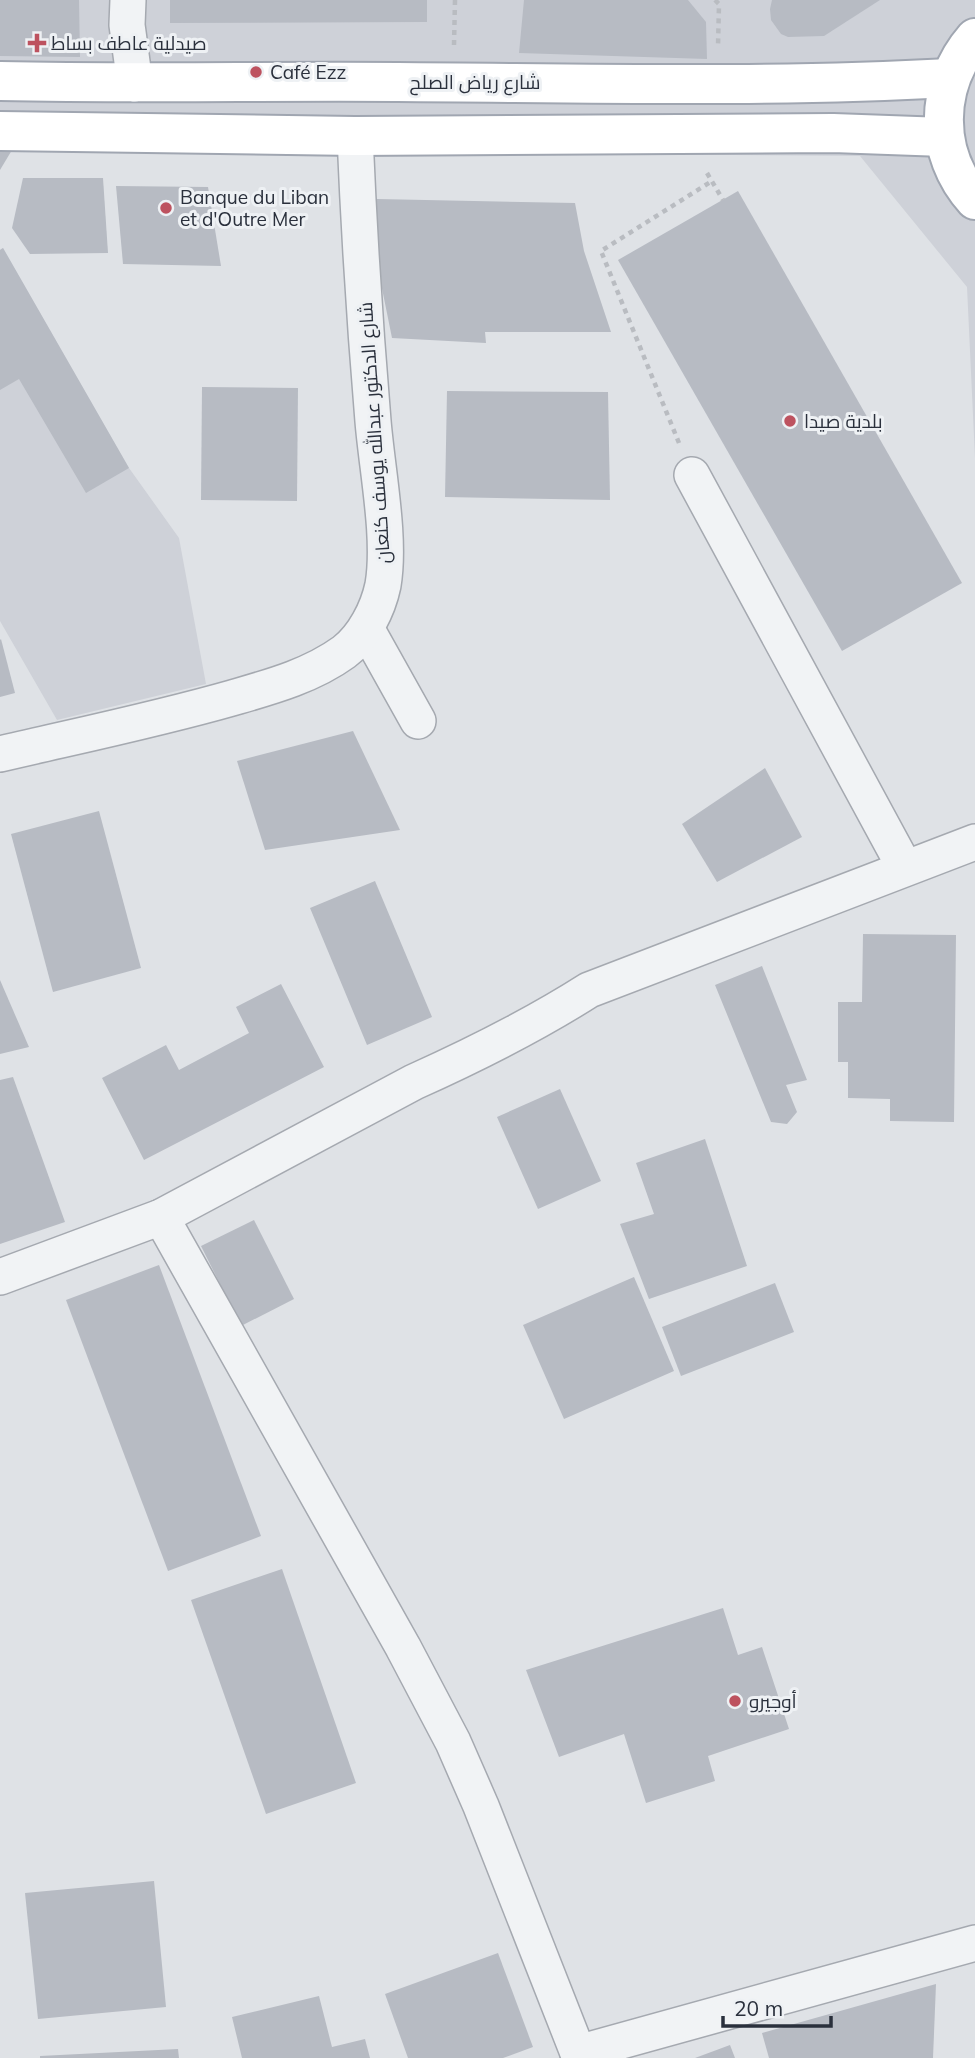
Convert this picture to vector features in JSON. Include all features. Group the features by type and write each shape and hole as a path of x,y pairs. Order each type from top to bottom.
{"main road":[{"path":"975,38 958,61 950,78 943,117 948,156 956,174 975,200"},
{"name":"شارع رياض الصلح","path":"0,81 135,84 831,84 950,78"},
{"path":"0,131 355,136 711,133 944,137"}],"street":[{"path":"128,0 127,25 135,84"},
{"name":"شارع الدكتور عبدالله يوسف كنعان","path":"0,754 193,709 278,684 316,669 346,651 366,628 383,585 385,554 373,419 355,136"},
{"path":"692,475 905,868"},
{"path":"366,628 418,721"},
{"path":"0,1277 161,1217 414,1082 451,1066 558,1010 589,990 975,842"},
{"path":"161,1217 403,1647 453,1742 579,2055 975,1943"}],"path":[{"path":"453,82 455,0"},
{"path":"718,83 719,1"},
{"path":"692,475 601,251 712,181"}],"shaded area":[{"path":"0,0 975,0 975,458 967,287 860,156 0,149"},
{"path":"3,248 129,468 179,538 206,684 57,720 0,621 0,250"}],"building":[{"path":"0,0 79,0 80,57 0,56"},
{"path":"170,0 427,0 427,22 170,23"},
{"path":"524,0 688,0 706,22 707,59 519,53"},
{"path":"772,0 880,0 824,36 788,37 781,34 771,20"},
{"path":"0,145 15,145 0,170"},
{"path":"23,178 103,178 108,253 30,254 12,228"},
{"path":"116,186 208,187 221,266 123,264"},
{"name":"بلدية صيدا","path":"738,191 962,583 842,651 618,260"},
{"path":"377,199 575,203 584,251 611,332 485,332 486,343 392,338 368,219"},
{"path":"3,248 129,468 86,493 19,379 0,390 0,250"},
{"path":"202,387 298,388 297,501 201,500"},
{"path":"447,391 608,392 610,500 445,497"},
{"path":"0,640 15,693 0,697"},
{"path":"353,731 400,830 265,850 237,761"},
{"path":"765,768 802,837 717,882 682,824"},
{"path":"99,811 141,968 53,992 11,834"},
{"path":"375,881 432,1017 367,1045 310,908"},
{"path":"863,934 956,935 954,1122 890,1121 890,1099 848,1098 848,1062 838,1062 838,1002 862,1002"},
{"path":"762,966 807,1080 786,1085 797,1112 787,1124 771,1122 715,985"},
{"path":"0,980 29,1047 0,1054"},
{"path":"281,984 324,1067 144,1160 102,1078 166,1045 179,1070 249,1033 236,1007"},
{"path":"13,1077 65,1222 0,1244 0,1080"},
{"path":"560,1089 601,1181 538,1209 497,1117"},
{"path":"705,1139 747,1266 649,1299 620,1224 654,1214 636,1163"},
{"path":"254,1220 294,1299 241,1326 201,1246"},
{"path":"159,1265 261,1536 168,1571 66,1300"},
{"path":"634,1277 674,1371 564,1419 523,1325"},
{"path":"775,1283 794,1332 681,1376 662,1327"},
{"path":"282,1569 356,1783 266,1814 191,1600"},
{"path":"723,1608 738,1655 762,1647 789,1729 708,1756 715,1781 646,1803 624,1734 559,1757 526,1670"},
{"path":"154,1881 166,2007 38,2019 25,1893"},
{"path":"498,1953 533,2047 503,2058 408,2058 385,1994"},
{"path":"936,1984 933,2058 769,2058 762,2033"},
{"path":"319,1996 332,2047 365,2039 370,2058 242,2058 232,2017"},
{"path":"730,2045 735,2058 695,2058"},
{"path":"178,2049 179,2058 40,2058 40,2056"}],"place":[{"name":"صيدلية عاطف بساط","path":"37,43"},
{"name":"Café Ezz","path":"256,72"},
{"name":"Banque du Liban et d'Outre Mer","path":"166,208"},
{"name":"بلدية صيدا","path":"790,421"},
{"name":"أوجيرو","path":"735,1701"}]}
